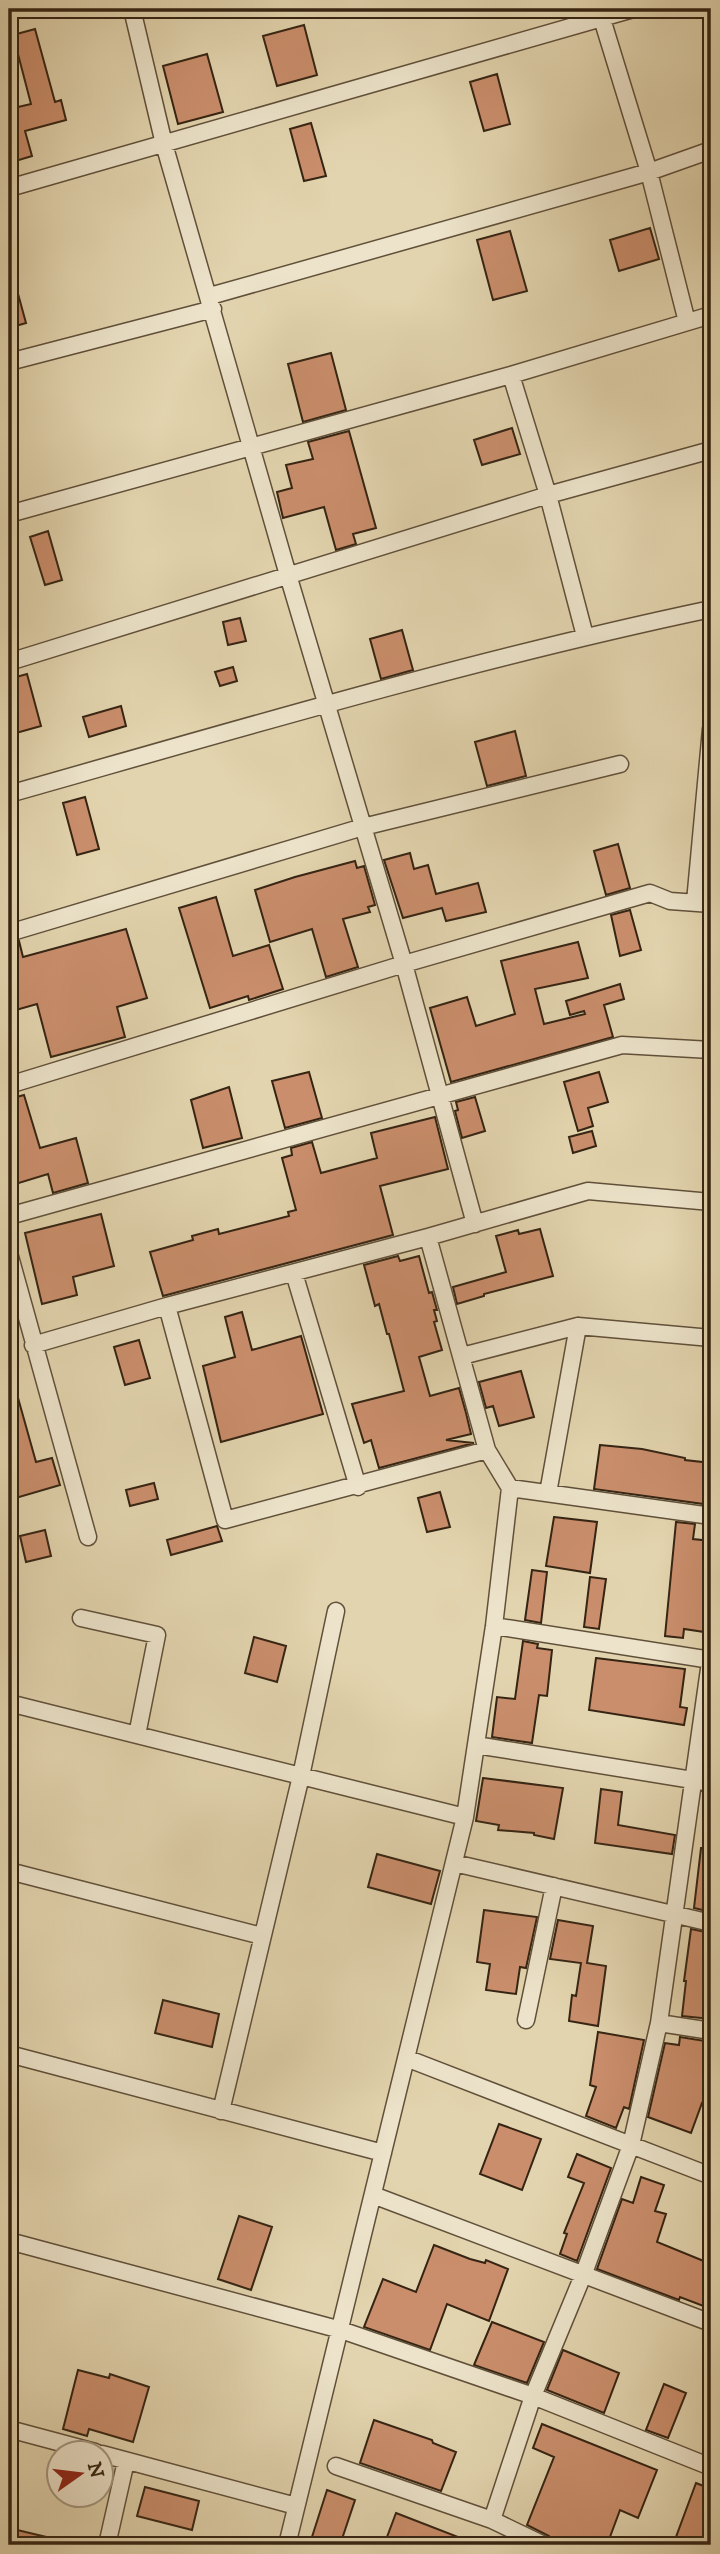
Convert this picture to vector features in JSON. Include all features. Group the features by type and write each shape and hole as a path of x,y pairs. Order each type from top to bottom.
{"street":[{"path":"9,11 18,9"},
{"path":"132,9 164,144 404,964 475,1224"},
{"path":"9,187 164,144 600,13 633,9"},
{"path":"600,13 649,172 687,322"},
{"path":"9,362 649,172 711,150"},
{"path":"9,514 511,375 711,315"},
{"path":"511,375 548,495 585,636"},
{"path":"9,662 548,495 704,452"},
{"path":"9,794 327,704 585,636 711,609"},
{"path":"9,1084 404,964 650,893 670,901 703,903 711,729"},
{"path":"9,933 363,827 620,764"},
{"path":"9,1216 622,1045 711,1050"},
{"path":"33,1345 588,1191 711,1202"},
{"path":"287,2545 466,1816 494,1626 510,1488 487,1450 428,1237"},
{"path":"9,1253 12,1276 88,1538"},
{"path":"294,1273 358,1487"},
{"path":"167,1307 225,1520 358,1487 487,1450"},
{"path":"462,1356 578,1326 711,1338"},
{"path":"548,1493 578,1326"},
{"path":"510,1488 711,1516"},
{"path":"221,2111 301,1776 336,1611"},
{"path":"80,1618 157,1635 137,1735"},
{"path":"492,2520 533,2396 584,2273 631,2145 659,2023 711,1658 494,1626"},
{"path":"9,1703 466,1816"},
{"path":"476,1745 711,1783"},
{"path":"454,1863 711,1923"},
{"path":"9,1871 262,1936"},
{"path":"526,2020 554,1885"},
{"path":"659,2023 711,2031"},
{"path":"9,2055 383,2153"},
{"path":"406,2058 711,2176"},
{"path":"373,2195 711,2323"},
{"path":"9,2242 341,2330 533,2396 711,2467"},
{"path":"9,2430 46,2439"},
{"path":"116,2458 296,2506"},
{"path":"107,2545 126,2461"},
{"path":"336,2466 492,2520 544,2545"}],"building":[{"path":"304,25 317,75 277,86 263,36"},
{"path":"35,29 55,102 61,100 66,120 25,131 32,156 9,163 9,91 14,90 18,107 31,104 13,35"},
{"path":"207,54 223,112 178,124 163,66"},
{"path":"497,74 510,124 484,131 470,82"},
{"path":"311,123 326,176 304,181 290,129"},
{"path":"650,228 659,259 619,271 610,240"},
{"path":"510,231 527,291 493,300 477,240"},
{"path":"14,279 26,323 9,328 9,280"},
{"path":"331,353 346,410 303,422 288,364"},
{"path":"512,428 520,454 482,465 474,440"},
{"path":"349,431 376,528 353,534 356,544 336,550 324,507 283,518 277,492 292,488 286,465 313,459 308,442"},
{"path":"48,531 62,580 45,585 30,537"},
{"path":"240,618 246,641 228,645 223,622"},
{"path":"402,630 413,670 381,679 370,639"},
{"path":"233,667 237,681 220,686 215,672"},
{"path":"27,674 41,726 9,735 9,679"},
{"path":"121,706 126,726 89,737 83,717"},
{"path":"515,731 526,776 487,786 475,742"},
{"path":"85,797 99,849 77,855 63,803"},
{"path":"618,844 630,888 606,895 594,851"},
{"path":"410,853 414,869 428,865 436,894 478,883 486,912 446,921 442,908 403,918 384,860"},
{"path":"355,861 357,868 364,866 375,905 368,907 370,912 343,919 358,967 326,977 312,929 270,942 255,890"},
{"path":"216,897 233,956 269,945 283,989 210,1008 179,908"},
{"path":"630,910 641,950 620,956 611,915"},
{"path":"126,929 147,998 117,1007 125,1037 51,1057 37,1004 9,1012 9,943 19,941 23,957"},
{"path":"578,942 588,978 535,989 544,1024 585,1014 584,1011 570,1015 566,1001 620,984 624,999 604,1005 613,1037 451,1082 430,1008 467,997 476,1026 515,1014 501,961"},
{"path":"309,1072 322,1118 285,1128 272,1081"},
{"path":"599,1072 608,1102 588,1108 593,1126 578,1131 564,1082"},
{"path":"229,1087 242,1138 203,1148 191,1100"},
{"path":"24,1095 40,1148 76,1138 88,1183 53,1193 48,1174 9,1186 9,1099"},
{"path":"475,1097 485,1131 462,1138 455,1111 458,1110 456,1102"},
{"path":"435,1117 448,1169 380,1186 393,1235 163,1296 150,1252 193,1240 192,1236 218,1229 219,1234 289,1216 288,1212 296,1210 282,1158 292,1155 291,1148 312,1142 321,1173 377,1158 371,1133"},
{"path":"592,1131 596,1146 573,1153 569,1137"},
{"path":"101,1214 114,1266 73,1277 77,1295 42,1304 25,1233"},
{"path":"540,1229 553,1276 457,1304 453,1287 506,1272 496,1236 518,1230 519,1234"},
{"path":"398,1256 400,1261 419,1256 429,1293 432,1292 437,1310 434,1310 437,1321 434,1322 442,1350 419,1357 430,1396 459,1388 466,1413 471,1434 446,1440 474,1443 379,1468 371,1440 364,1443 352,1404 404,1391 389,1334 379,1304 375,1306 364,1265"},
{"path":"242,1312 252,1350 301,1336 323,1414 221,1442 203,1366 235,1357 225,1317"},
{"path":"139,1340 150,1378 125,1385 114,1347"},
{"path":"521,1371 534,1417 499,1426 493,1406 486,1408 479,1382"},
{"path":"13,1380 36,1462 52,1458 60,1485 9,1500 9,1381"},
{"path":"600,1445 642,1449 685,1460 711,1463 711,1505 594,1489"},
{"path":"154,1483 158,1499 130,1506 126,1490"},
{"path":"440,1492 450,1527 427,1532 418,1498"},
{"path":"554,1517 597,1522 590,1573 546,1566"},
{"path":"676,1522 695,1524 693,1539 711,1541 711,1633 684,1629 683,1638 665,1636"},
{"path":"217,1526 222,1541 171,1555 167,1540"},
{"path":"45,1530 51,1556 26,1562 20,1536"},
{"path":"532,1570 547,1572 541,1623 525,1620"},
{"path":"590,1577 606,1579 599,1629 584,1627"},
{"path":"254,1637 286,1646 277,1682 245,1673"},
{"path":"523,1641 538,1644 537,1648 552,1650 547,1696 539,1695 532,1743 492,1737 497,1697 515,1699"},
{"path":"596,1658 685,1669 680,1707 687,1708 684,1725 589,1710"},
{"path":"483,1778 563,1788 554,1839 534,1833 498,1830 499,1825 476,1821"},
{"path":"601,1789 622,1792 618,1825 675,1835 672,1854 595,1843"},
{"path":"701,1848 711,1848 711,1912 694,1908"},
{"path":"377,1854 440,1871 431,1904 368,1887"},
{"path":"484,1910 537,1917 526,1968 520,1967 516,1994 486,1990 490,1964 477,1962"},
{"path":"558,1920 593,1926 587,1963 606,1966 598,2026 569,2021 572,1995 576,1996 581,1963 550,1959"},
{"path":"691,1929 711,1933 711,2019 682,2016"},
{"path":"163,2000 219,2014 212,2047 155,2033"},
{"path":"598,2032 644,2040 629,2109 624,2107 616,2128 586,2116 596,2087 590,2085"},
{"path":"680,2037 705,2041 703,2049 711,2051 711,2105 702,2103 691,2133 648,2117 665,2043 679,2045"},
{"path":"499,2124 541,2139 522,2190 480,2174"},
{"path":"577,2154 611,2168 577,2261 560,2254 567,2234 564,2233 584,2183 568,2177"},
{"path":"641,2177 664,2185 655,2211 666,2214 657,2242 711,2264 711,2293 706,2307 680,2297 679,2300 597,2269 622,2199 633,2203"},
{"path":"239,2216 272,2227 251,2290 218,2279"},
{"path":"434,2245 470,2259 485,2263 486,2260 508,2269 489,2321 447,2304 430,2350 364,2327 383,2279 416,2292"},
{"path":"492,2322 544,2342 527,2383 474,2365"},
{"path":"563,2350 619,2373 604,2413 547,2390"},
{"path":"78,2370 109,2378 110,2374 149,2387 133,2442 89,2429 87,2436 63,2429"},
{"path":"664,2384 686,2393 668,2438 646,2430"},
{"path":"374,2420 432,2440 433,2443 456,2452 441,2491 360,2463"},
{"path":"542,2424 657,2470 638,2518 620,2510 607,2545 555,2545 549,2536 527,2525 554,2457 533,2448"},
{"path":"696,2483 711,2489 711,2545 673,2545"},
{"path":"145,2487 199,2501 192,2530 137,2516"},
{"path":"327,2490 355,2500 340,2545 327,2545 311,2540"},
{"path":"396,2513 476,2544 476,2545 384,2545"},
{"path":"13,2529 55,2539 54,2545 9,2545"}]}
